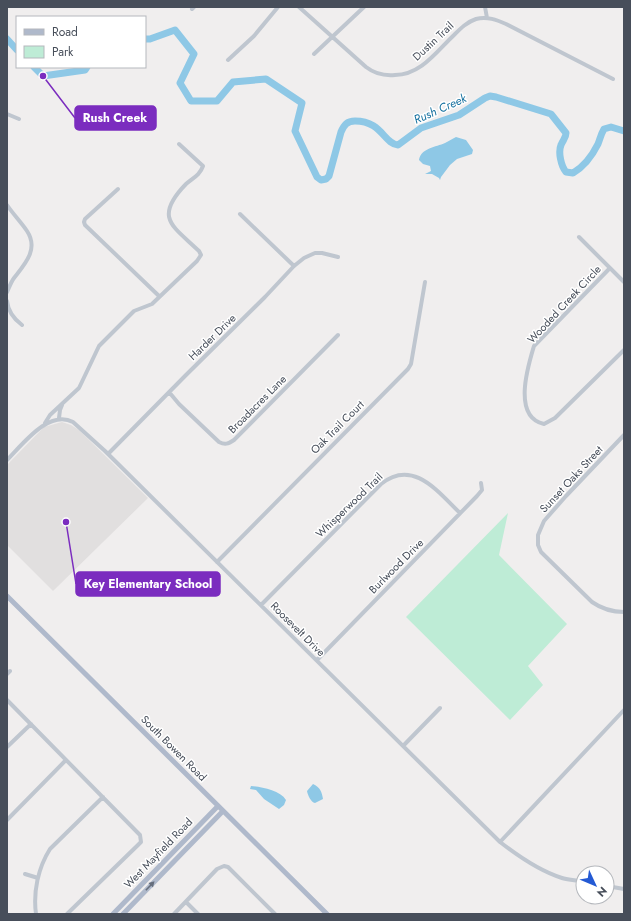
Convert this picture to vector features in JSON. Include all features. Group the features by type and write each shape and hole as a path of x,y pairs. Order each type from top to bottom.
{"main road":[{"name":"South Bowen Road","path":"7,596 327,914"},
{"name":"West Mayfield Road","path":"113,914 218,806"},
{"path":"123,914 223,811"}],"street":[{"path":"228,60 254,36 278,7"},
{"name":"Dustin Trail","path":"299,7 372,71 382,74 398,75 411,72 421,66 466,24 477,19 487,18"},
{"path":"314,54 364,7"},
{"path":"485,7 487,18 495,19 506,24 613,79"},
{"path":"7,114 19,119"},
{"path":"7,460 44,424 50,415 79,388 99,346 134,311 152,304 197,261 201,255 199,251 173,226 169,220 169,210 171,204 187,184 201,173 203,166 179,144"},
{"path":"118,189 85,219 85,225 159,296"},
{"path":"7,292 13,279 24,267 31,253 32,247 27,231 8,209"},
{"path":"240,214 294,266"},
{"path":"579,237 624,282"},
{"name":"Harder Drive","path":"108,454 294,266 304,258 315,253 338,257"},
{"name":"Wooded Creek Circle","path":"610,268 534,346 524,389 528,411 534,420 544,424 555,418 624,350"},
{"name":"Oak Trail Court","path":"217,562 408,369 411,364 424,282"},
{"path":"7,301 8,307 16,321 22,324"},
{"name":"Broadacres Lane","path":"169,392 179,404 219,442 227,444 234,440 338,335"},
{"path":"44,424 59,418 60,410 64,403"},
{"name":"Roosevelt Drive","path":"59,418 73,422 108,454 500,842 522,858 554,875 575,880"},
{"name":"Sunset Oaks Street","path":"624,435 544,521 538,540 541,552 592,602 600,608 610,611 624,612"},
{"name":"Whisperwood Trail","path":"261,605 381,484 393,476 410,475 424,480 460,513"},
{"name":"Burlwood Drive","path":"317,660 482,490 481,483"},
{"path":"7,700 138,833 141,838 141,842 138,846 67,914"},
{"path":"403,746 440,708"},
{"path":"500,842 624,710"},
{"path":"7,747 31,724"},
{"path":"7,820 66,760"},
{"path":"36,914 38,878 41,866 50,849 103,797"},
{"path":"174,914 217,869 222,866 228,867 275,914"},
{"path":"25,874 38,878"},
{"path":"186,902 198,914"}],"shaded area":[{"path":"62,422 79,430 148,498 53,591 7,545 7,465 44,427"}],"green space":[{"path":"508,513 499,555 567,624 528,666 543,685 510,720 406,617"}],"water":[{"path":"456,137 466,140 473,150 472,154 457,159 450,165 440,180 432,174 425,174 431,171 430,166 423,164 419,160 420,156 429,148 445,143"},
{"path":"313,784 320,790 323,799 315,803 308,795 307,791"},
{"path":"251,786 275,791 286,800 284,805 279,809 264,799 256,790 250,789"}],"waterway":[{"name":"Rush Creek","path":"146,39 175,30 194,54 180,83 191,101 217,101 233,82 266,79 302,103 295,131 317,177 321,180 326,179 329,176 341,132 345,125 352,121 364,122 377,128 389,141 398,145 421,128 459,115 490,96 551,114 566,133 560,151 561,163 566,172 573,173 588,160 598,144 604,129 611,127 624,131"},
{"name":"Rush Creek","path":"7,39 16,49"},
{"name":"Rush Creek","path":"35,68 43,76 85,70 86,68"}],"place":[{"name":"Rush Creek","path":"43,76"},
{"name":"Key Elementary School","path":"66,522"}]}
